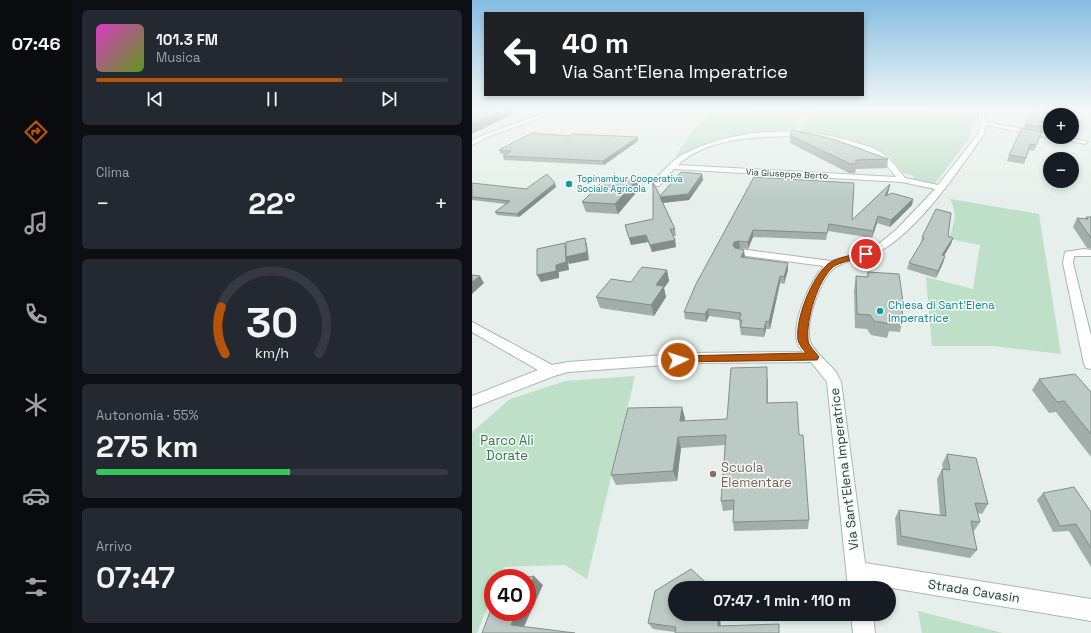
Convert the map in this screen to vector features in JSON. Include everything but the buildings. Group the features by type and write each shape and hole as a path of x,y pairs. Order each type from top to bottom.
{"street":[{"path":"656,184 682,157 716,142 730,140"},
{"path":"839,140 874,152 893,166 902,180"},
{"path":"740,252 832,264 866,254 888,242 939,188 977,140"},
{"path":"1079,141 1085,142"},
{"name":"Via Giuseppe Berto","path":"672,167 902,180 939,188"},
{"path":"1091,253 1084,252 1070,254 1068,263 1091,364"},
{"name":"Via Sant'Elena Imperatrice","path":"832,264 824,272 811,296 807,308 803,338 804,344 831,376 834,382 857,580"},
{"path":"472,326 551,371"},
{"path":"472,402 551,371 568,367 693,358 814,357"},
{"name":"Strada Cavasin","path":"857,580 1091,610"},
{"path":"863,621 864,633"}],"green space":[{"path":"687,140 720,140 708,142 675,157"},
{"path":"846,140 968,140 934,185 912,180 914,176 903,173 883,154 857,142"},
{"path":"950,199 1039,214 1061,354 993,346 932,346 926,277 973,289 980,245 949,239 954,224 955,214"},
{"name":"Parco Ali Dorate","path":"635,376 587,579 565,565 484,569 484,616 477,633 472,633 472,432 510,399 565,381"},
{"path":"918,611 1003,633 922,633"}],"place":[{"name":"Topinambur Cooperativa Sociale Agricola","path":"569,184"},
{"name":"Chiesa di Sant'Elena Imperatrice","path":"880,311"},
{"name":"Scuola Elementare","path":"713,474"}],"route":[{"path":"678,360 693,358 814,357 804,344 803,338 807,308 811,296 824,272 832,264 837,261 866,254"}]}
